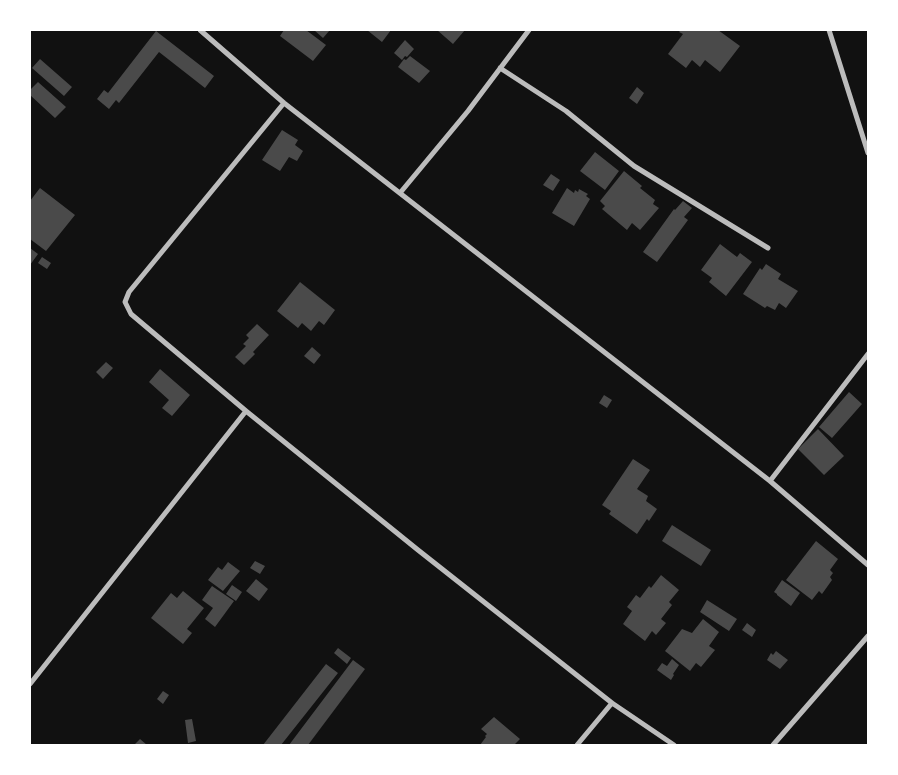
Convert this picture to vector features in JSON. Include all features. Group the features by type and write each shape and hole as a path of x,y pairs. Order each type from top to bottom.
{"street":[{"path":"200,30 284,103 770,481 868,565"},
{"path":"400,193 468,111 528,30"},
{"path":"830,30 868,153"},
{"path":"500,68 566,111 634,166 768,248"},
{"path":"284,103 129,292 125,302 131,314 246,411 418,550 612,703 674,745"},
{"path":"770,481 868,354"},
{"path":"30,684 246,411"},
{"path":"773,745 868,636"},
{"path":"577,745 612,703"}],"building":[{"path":"284,30 306,30 326,45 313,61 280,36"},
{"path":"314,30 330,30 323,38"},
{"path":"367,30 391,30 382,42"},
{"path":"437,30 465,30 453,44"},
{"path":"681,30 718,30 740,46 720,72 705,60 700,67 692,60 686,68 668,54 683,34 679,32"},
{"path":"156,31 214,76 205,88 159,52 119,103 116,100 109,109 97,99 104,90 108,93"},
{"path":"405,40 414,49 402,60 394,53"},
{"path":"410,56 430,71 419,83 398,67 404,59 406,60"},
{"path":"40,59 72,87 64,96 32,68"},
{"path":"38,82 66,107 55,118 30,95 30,90"},
{"path":"637,87 644,93 637,104 629,98"},
{"path":"282,130 298,140 295,145 303,151 297,161 289,157 280,171 262,160"},
{"path":"595,152 619,171 605,190 580,171"},
{"path":"624,171 642,186 640,188 655,200 653,204 659,208 640,230 632,223 627,230 602,209 605,206 600,201"},
{"path":"551,174 560,180 553,191 543,185"},
{"path":"40,188 75,215 46,251 30,239 30,201"},
{"path":"567,188 574,193 575,190 578,192 579,189 588,194 586,196 590,199 574,226 552,213"},
{"path":"683,201 692,208 684,217 688,220 657,262 643,252 674,209"},
{"path":"720,244 737,257 740,253 752,262 726,296 709,282 712,278 701,270"},
{"path":"30,248 38,254 30,265"},
{"path":"42,257 51,263 47,269 38,263"},
{"path":"766,264 781,274 778,279 798,291 786,308 779,303 775,310 767,306 765,308 743,294 760,268 762,270"},
{"path":"300,282 335,310 324,325 319,321 311,331 302,323 298,328 277,311"},
{"path":"257,324 269,335 244,365 235,357 246,346 243,344 249,338 246,335"},
{"path":"312,347 321,355 314,364 304,356"},
{"path":"106,362 113,368 103,379 96,372"},
{"path":"160,369 190,395 172,416 162,408 169,400 149,382"},
{"path":"849,392 862,404 832,438 819,427"},
{"path":"604,395 612,400 607,408 599,403"},
{"path":"818,429 844,456 824,475 798,449"},
{"path":"633,459 650,470 637,489 648,496 646,501 657,509 649,521 647,519 637,534 609,514 611,511 602,505"},
{"path":"672,525 711,550 701,566 662,541"},
{"path":"816,541 838,559 830,570 833,573 830,577 832,580 822,594 819,591 812,600 786,580"},
{"path":"255,561 265,566 260,574 250,568"},
{"path":"228,562 240,571 223,591 208,580 218,567 222,570"},
{"path":"661,575 679,590 669,602 672,605 661,619 666,623 656,635 652,631 645,641 623,624 632,611 627,607 636,595 640,598 649,586 651,588"},
{"path":"256,579 268,589 259,601 246,591"},
{"path":"782,580 800,593 791,606 774,592"},
{"path":"232,585 242,592 236,601 226,594"},
{"path":"212,586 234,601 215,627 205,619 213,608 202,600"},
{"path":"183,591 204,608 187,629 192,633 183,644 151,618 171,593 177,598"},
{"path":"707,600 737,619 729,631 700,612"},
{"path":"703,619 719,632 709,646 715,650 701,667 696,663 690,671 665,651 682,629 692,633"},
{"path":"747,623 756,630 752,637 742,630"},
{"path":"338,648 351,658 347,664 334,653"},
{"path":"776,651 788,660 780,669 767,660 771,653 773,655"},
{"path":"672,659 679,665 671,680 657,670 662,663 667,666"},
{"path":"353,660 365,669 308,745 289,745"},
{"path":"326,664 338,673 281,745 263,745"},
{"path":"163,691 169,695 163,704 157,699"},
{"path":"494,717 520,739 514,745 480,745 487,734 481,729"},
{"path":"192,719 196,741 188,743 185,720"},
{"path":"140,739 147,745 134,745"}]}
